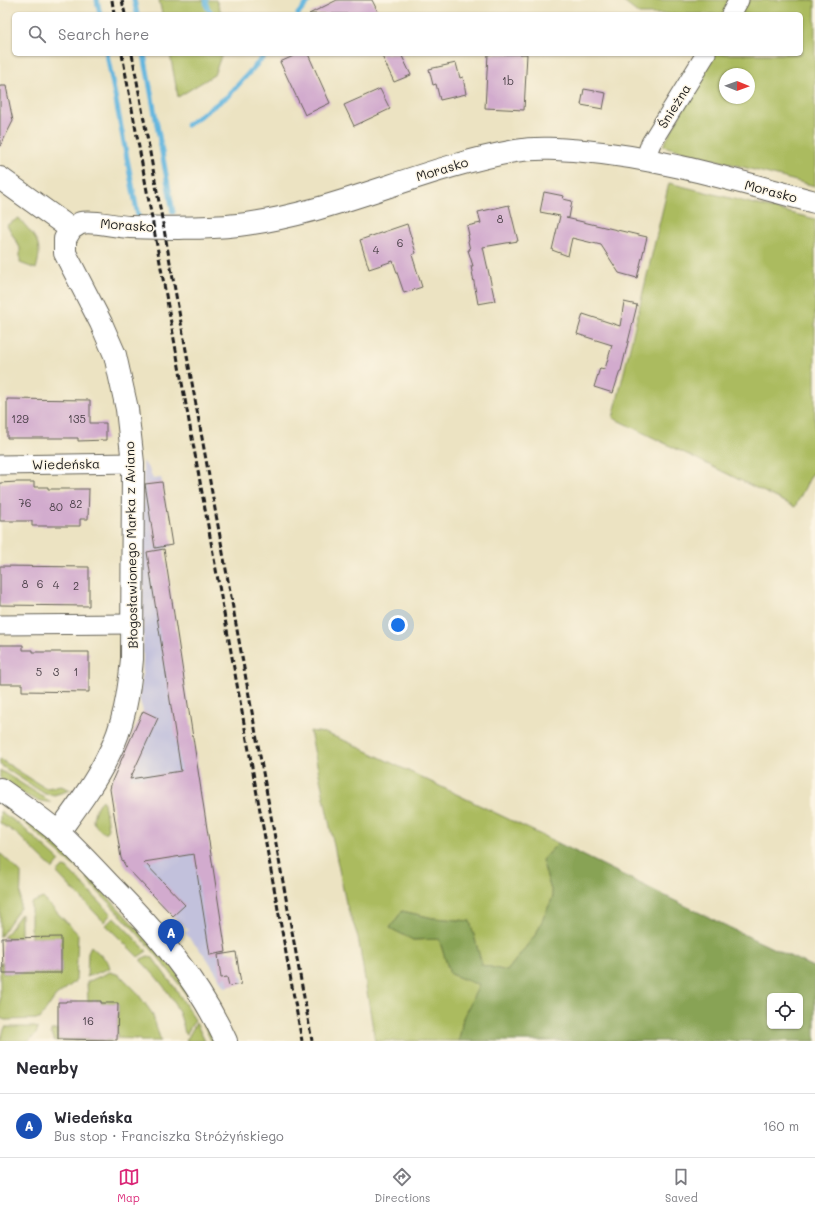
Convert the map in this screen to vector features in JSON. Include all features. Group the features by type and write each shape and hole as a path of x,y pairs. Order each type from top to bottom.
{"street":[{"path":"732,12 739,0"},
{"name":"Śnieżna","path":"645,158 651,143 705,56"},
{"name":"Morasko","path":"71,229 81,223 129,227 176,227 235,225 268,221 307,212 471,160 516,150 540,148 610,153 645,158 815,202"},
{"path":"0,178 71,229"},
{"name":"Błogosławionego Marka z Aviano","path":"58,833 92,785 105,761 121,722 129,690 132,659 132,463 126,409 115,355 101,323 65,253 65,239 71,229"},
{"name":"Wiedeńska","path":"0,465 132,463"},
{"path":"0,625 132,624"},
{"path":"0,789 30,809 58,833 123,898 171,952 201,995 226,1041"}],"shaded area":[{"path":"143,461 150,471 153,479 161,478 162,482 172,545 164,549 226,952 236,952 240,975 242,976 244,983 225,987 206,957 185,933 188,930 182,923 179,926 173,916 126,867 121,858 110,789 112,781 143,711 139,698 143,658"}],"green space":[{"path":"159,0 216,0 221,12 162,12"},
{"path":"621,0 815,0 815,186 663,146 703,74 701,56 803,56 803,12 636,12"},
{"path":"170,56 221,56 214,75 178,97"},
{"path":"669,183 815,219 815,468 795,507 613,418"},
{"path":"19,218 34,236 38,246 39,252 36,269 20,263 20,248 7,225"},
{"path":"310,731 325,733 348,742 558,843 542,860 553,897 536,934 507,971 482,965 470,921 433,918 402,911 390,928 413,940 439,939 450,974 480,985 463,1018 459,1041 375,1041 358,937 346,903"},
{"path":"0,759 45,788 61,786 71,790 54,795 45,794 0,765"},
{"path":"0,770 51,802 37,800 18,790 0,778"},
{"path":"0,799 22,815 77,864 74,866 29,826 0,804"},
{"path":"102,800 104,803 108,828 104,833 93,822 95,810"},
{"path":"0,811 20,825 60,861 53,869 17,834 0,823"},
{"path":"558,843 815,968 815,1041 459,1041 463,1018 479,985 450,974 439,939 413,940 390,928 402,911 433,918 470,921 482,965 507,971 536,934 553,897 542,860"},
{"path":"0,853 21,873 21,878 20,908 0,937"},
{"path":"63,867 67,868 111,914 104,922 57,873"},
{"path":"88,875 176,971 216,1041 211,1041 200,1018 173,976 140,937 88,881"},
{"path":"43,898 78,934 76,981 55,997 40,1019 5,1020 0,1018 0,963 3,963 3,973 61,973 61,938 31,938 31,903"},
{"path":"21,914 21,938 3,938"},
{"path":"114,917 147,951 138,957 106,925"},
{"path":"91,946 108,962 110,968 87,977 88,952"},
{"path":"148,956 152,957 175,988 195,1020 185,1034 179,1013 169,994 163,985 141,961 141,959"},
{"path":"110,972 120,975 135,990 152,1013 161,1041 140,1041 140,1039 117,1038 118,1003 88,1001 87,982"},
{"path":"196,1023 205,1041 186,1041"},
{"path":"5,1027 35,1027 38,1029 36,1034 29,1041 0,1041"},
{"path":"51,1030 58,1030 58,1039 111,1041 54,1041"}],"building":[{"path":"337,0 372,0 378,12 313,12"},
{"path":"294,56 309,56 330,103 305,115 280,62"},
{"path":"382,56 402,56 411,75 394,82"},
{"path":"488,56 527,56 524,110 485,108"},
{"path":"456,63 460,78 463,77 466,94 440,100 436,84 433,85 429,69"},
{"path":"0,86 6,86 13,121 0,147"},
{"path":"380,89 390,109 354,126 344,105"},
{"path":"584,89 606,93 603,109 581,105"},
{"path":"544,192 564,196 563,199 572,201 569,218 566,218 647,237 637,278 619,273 601,245 572,238 568,256 552,250 560,216 540,212"},
{"path":"509,205 518,241 483,247 495,301 478,304 471,266 473,266 468,250 470,250 467,226 481,223 478,212"},
{"path":"407,224 416,253 412,255 422,287 404,293 393,261 369,269 360,240"},
{"path":"624,302 637,305 621,371 613,393 594,387 600,368 605,369 612,345 577,334 583,314 620,326"},
{"path":"7,399 90,400 90,423 106,423 106,440 78,441 78,438 7,438"},
{"path":"34,482 34,487 48,487 48,489 89,489 88,519 80,519 80,526 32,526 32,521 0,521 0,483"},
{"path":"162,482 172,545 155,548 145,484"},
{"path":"164,549 226,952 210,955 194,854 144,862 185,905 173,916 126,867 121,858 110,789 112,781 143,711 158,718 130,779 181,771 147,552"},
{"path":"0,566 89,567 89,606 0,605"},
{"path":"0,645 23,645 23,650 33,650 33,652 89,652 89,692 22,691 22,684 0,684"},
{"path":"61,937 61,973 3,973 2,938"},
{"path":"236,952 241,984 229,986 227,977 221,978 218,955"},
{"path":"101,1001 101,1003 118,1003 117,1040 58,1039 58,1002"}],"waterway":[{"path":"97,0 100,12"},
{"path":"134,0 137,12"},
{"path":"206,0 207,7 211,12"},
{"path":"300,12 310,0"},
{"path":"107,56 138,216"},
{"path":"144,56 173,212"},
{"path":"187,125 228,96 264,56"}],"railway":[{"path":"112,0 114,12"},
{"path":"122,0 125,12"},
{"path":"122,56 302,1041"},
{"path":"132,56 312,1041"}],"place":[{"name":"Wiedeńska","path":"171,952"}]}
